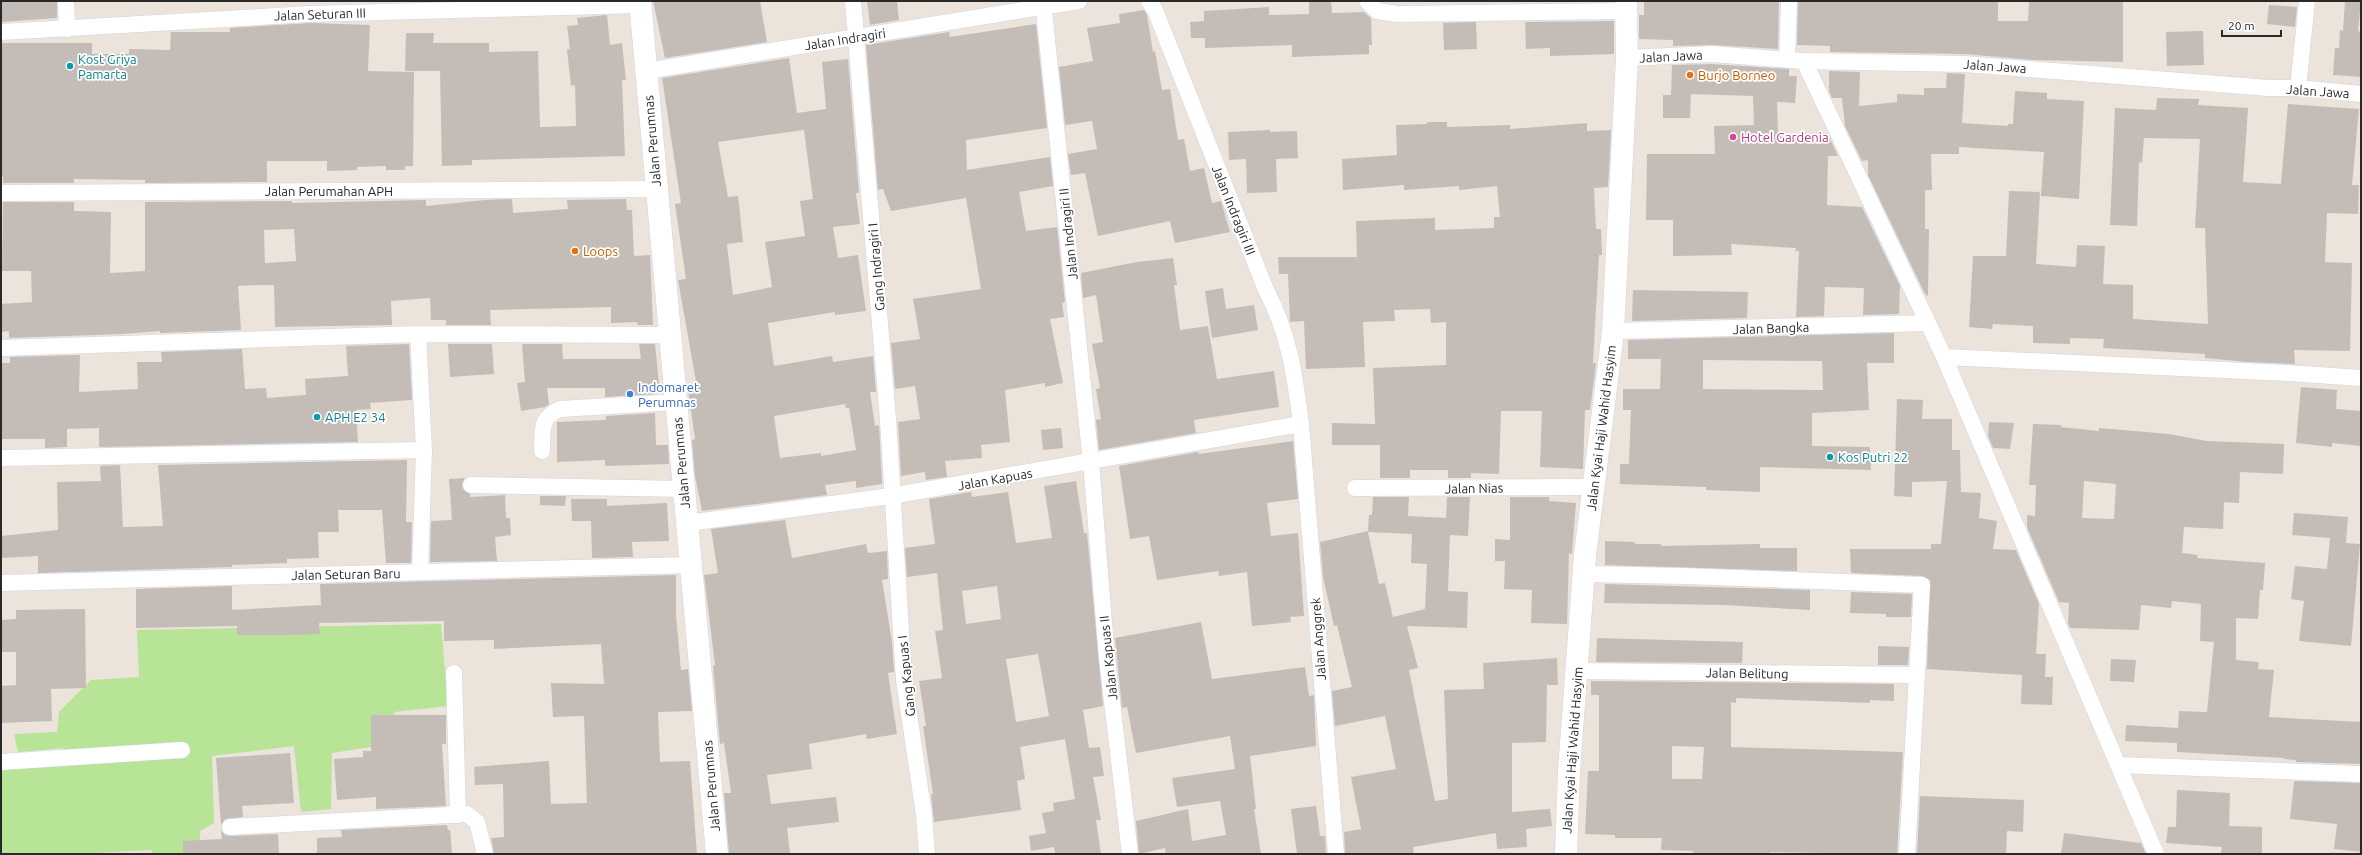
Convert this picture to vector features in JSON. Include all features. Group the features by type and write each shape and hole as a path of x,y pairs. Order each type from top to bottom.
{"main road":[{"name":"Jalan Perumnas","path":"640,3 717,854"},
{"name":"Jalan Kyai Haji Wahid Hasyim","path":"1561,854 1584,574 1613,331 1627,58 1626,6"}],"street":[{"path":"66,1 67,29"},
{"name":"Gang Indragiri I","path":"853,1 885,381 891,496"},
{"path":"1043,4 1079,1"},
{"name":"Jalan Indragiri III","path":"1149,1 1155,10 1266,290 1279,315 1294,372 1301,424"},
{"path":"1787,59 1788,1"},
{"path":"2298,88 2307,1"},
{"name":"Jalan Seturan III","path":"1,32 310,14 640,3"},
{"name":"Jalan Indragiri","path":"646,71 855,38 1043,4"},
{"name":"Jalan Indragiri II","path":"1043,4 1091,462"},
{"path":"1372,6 1397,14 1626,6"},
{"name":"Jalan Jawa","path":"1627,58 1712,54 1804,61 1965,64 2269,88 2298,88 2361,94"},
{"path":"1804,61 1944,357 2156,854"},
{"name":"Jalan Perumahan APH","path":"1,193 657,188"},
{"name":"Jalan Bangka","path":"1613,331 1928,323"},
{"path":"1,348 418,334 670,335"},
{"path":"418,334 424,450 420,572"},
{"path":"1944,357 2281,372 2361,378"},
{"path":"542,451 545,419 551,413 560,409 676,402"},
{"name":"Jalan Kapuas","path":"687,524 891,496 1301,424"},
{"name":"Jalan Anggrek","path":"1301,424 1336,854"},
{"path":"1,458 424,450"},
{"name":"Jalan Kapuas II","path":"1091,462 1107,659 1130,854"},
{"path":"471,485 684,489"},
{"name":"Jalan Nias","path":"1355,488 1594,487"},
{"name":"Gang Kapuas I","path":"891,496 904,680 924,815 927,854"},
{"name":"Jalan Seturan Baru","path":"1,583 691,565"},
{"path":"1584,574 1685,576 1922,585 1907,854"},
{"name":"Jalan Belitung","path":"1577,671 1916,675"},
{"path":"454,672 458,815"},
{"path":"1,762 182,750"},
{"path":"2118,765 2361,774"},
{"path":"230,827 467,814 477,822 485,854"}],"green space":[{"path":"441,624 448,706 394,712 400,729 396,743 332,753 331,809 301,812 294,746 212,756 214,823 200,831 200,854 152,854 152,850 75,854 1,854 1,767 58,754 64,748 18,752 14,734 57,732 59,712 91,680 139,677 137,630"}],"building":[{"path":"1,1 57,1 57,18 1,22"},
{"path":"653,1 760,1 767,42 665,58"},
{"path":"867,1 897,1 899,20 870,25"},
{"path":"1309,1 1331,1 1332,13 1364,12 1371,18 1372,45 1369,45 1369,54 1292,57 1292,45 1205,48 1205,38 1191,38 1190,22 1204,21 1204,11 1269,7 1269,15 1309,14"},
{"path":"1644,1 1779,1 1778,49 1713,45 1673,46 1673,40 1639,39 1639,15 1644,15"},
{"path":"1798,1 1998,1 1998,21 2028,21 2029,1 2123,1 2123,62 2033,60 1965,54 1830,52 1830,46 1797,45"},
{"path":"2345,1 2361,1 2358,31 2361,32 2361,77 2333,75 2335,48 2339,48 2340,30 2343,31"},
{"path":"2269,5 2297,7 2295,27 2267,24"},
{"path":"1144,10 1147,15 1153,52 1155,51 1162,90 1170,89 1178,140 1184,139 1190,171 1204,168 1212,203 1221,201 1230,232 1175,243 1170,221 1098,236 1085,173 1071,175 1068,154 1097,149 1092,121 1065,125 1059,67 1093,61 1087,28 1120,23 1119,14"},
{"path":"607,15 610,45 622,43 626,80 622,80 625,156 472,160 472,165 442,166 440,71 405,71 406,33 434,33 433,43 489,43 489,52 538,51 540,127 576,126 575,85 571,86 567,50 570,49 567,26 578,25 577,18"},
{"path":"1614,21 1614,54 1550,56 1550,48 1526,49 1525,22"},
{"path":"1476,22 1477,49 1444,50 1443,23"},
{"path":"310,23 370,25 368,71 414,72 413,166 405,166 405,170 386,170 386,166 357,167 357,170 327,171 327,161 267,161 267,182 145,183 145,180 74,179 74,183 3,183 3,176 1,176 1,43 92,43 92,54 129,54 129,49 170,50 171,32 230,32 230,28"},
{"path":"1036,24 1047,128 966,140 967,170 1050,157 1053,186 1019,192 1026,231 1057,227 1065,302 1062,303 1064,317 1050,319 1063,383 1045,387 1045,383 1005,390 1010,442 981,445 982,458 945,461 947,477 926,480 925,472 901,476 898,422 920,419 915,386 895,389 891,343 920,339 913,299 981,289 966,198 891,211 883,189 878,190 866,45 949,32 950,37"},
{"path":"2203,31 2204,65 2167,66 2166,32"},
{"path":"789,58 797,113 826,109 822,62 848,59 859,193 856,193 860,224 833,227 838,258 858,255 866,311 835,315 835,312 768,323 774,366 832,356 833,362 873,356 876,392 870,392 875,426 879,425 882,484 856,488 856,481 825,485 827,495 702,511 695,476 692,440 695,439 688,389 697,387 678,280 686,279 675,204 681,203 662,78","holes":["804,130 813,199 800,201 805,236 765,242 772,287 733,295 727,244 743,242 738,196 728,197 718,142","845,404 846,408 849,408 856,450 821,456 821,453 780,458 774,416"]},
{"path":"1712,64 1789,69 1789,76 1797,76 1795,103 1777,102 1778,135 1827,133 1838,156 1828,156 1827,205 1862,207 1900,286 1899,314 1863,315 1864,288 1825,287 1824,316 1796,317 1799,251 1795,251 1796,248 1731,244 1732,255 1673,256 1673,220 1646,220 1647,154 1715,154 1714,126 1754,125 1753,96 1691,94 1690,118 1663,118 1663,95 1671,95 1672,65"},
{"path":"1829,71 1860,72 1859,106 1897,102 1897,94 1924,95 1924,88 1946,88 1947,73 1965,74 1962,123 2008,126 2008,124 2013,124 2015,91 2047,93 2047,99 2084,101 2079,199 2041,196 2044,152 1959,147 1959,154 1931,154 1932,190 1925,190 1925,229 1929,229 1928,296 1925,294 1868,175 1868,160 1862,161 1845,126 1842,98 1832,98 1829,91"},
{"path":"2157,98 2199,99 2198,105 2248,108 2243,182 2281,184 2288,104 2359,109 2352,185 2359,185 2358,214 2327,213 2325,262 2352,263 2350,351 2294,350 2295,364 2248,362 2205,358 2205,354 2103,348 2104,339 2070,338 2070,344 2033,343 2033,326 1993,324 1992,329 1969,327 1973,256 2006,256 2009,191 2040,192 2036,264 2076,267 2077,245 2105,246 2103,284 2133,285 2133,319 2208,324 2205,228 2195,228 2200,139 2144,138 2142,163 2139,162 2137,226 2110,225 2115,108 2156,110"},
{"path":"1427,122 1447,122 1447,127 1510,125 1510,129 1587,123 1587,131 1611,130 1608,187 1594,188 1596,229 1601,229 1602,255 1599,255 1593,363 1596,363 1590,410 1585,410 1583,469 1540,467 1542,411 1501,411 1499,474 1471,473 1471,478 1448,478 1448,470 1410,470 1410,478 1380,478 1380,445 1332,445 1332,423 1375,424 1373,368 1446,365 1446,322 1431,323 1430,309 1394,310 1395,321 1363,322 1365,367 1306,369 1304,321 1290,322 1288,274 1279,274 1278,257 1357,257 1356,221 1435,218 1435,230 1494,228 1494,217 1500,217 1497,186 1459,190 1459,186 1404,190 1404,185 1343,190 1342,159 1397,155 1396,125 1427,124"},
{"path":"1270,130 1270,132 1297,131 1298,158 1276,159 1277,192 1247,193 1246,159 1229,160 1228,132"},
{"path":"512,199 513,213 568,209 567,200 626,199 627,210 632,210 634,256 650,255 653,325 638,325 637,322 611,323 611,307 490,310 491,325 446,325 446,320 431,320 430,298 391,301 392,325 275,327 274,285 257,285 238,286 241,330 160,333 160,331 123,334 9,338 9,331 1,332 1,304 32,302 31,271 2,271 3,202 74,202 74,211 111,212 110,273 145,271 145,202 292,201 292,203 426,200 426,206","holes":["294,229 296,261 265,263 264,230"]},
{"path":"1173,258 1177,285 1174,285 1180,330 1208,326 1217,379 1274,371 1279,407 1194,420 1196,433 1099,450 1096,420 1101,419 1096,389 1100,388 1092,344 1103,342 1096,295 1083,298 1081,273 1137,262"},
{"path":"1223,288 1226,309 1254,305 1258,330 1212,338 1205,291"},
{"path":"1633,290 1748,292 1747,318 1632,321"},
{"path":"1894,333 1894,363 1867,363 1869,410 1812,413 1812,446 1870,447 1871,470 1760,467 1760,492 1706,490 1706,487 1620,484 1620,464 1629,464 1631,410 1623,410 1623,389 1660,389 1661,359 1628,359 1628,340","holes":["1703,360 1822,361 1823,390 1703,389"]},
{"path":"409,344 412,400 370,403 371,409 356,410 358,442 99,447 99,428 67,429 67,447 45,448 45,439 1,439 1,363 10,363 10,357 80,355 79,392 138,389 137,362 162,362 161,352 242,349 245,389 266,388 267,398 306,395 305,379 348,376 346,346"},
{"path":"448,344 492,344 494,374 450,377"},
{"path":"522,344 562,344 563,359 641,359 639,344 655,344 659,384 654,384 655,394 605,397 605,388 547,388 549,404 545,407 521,411 517,383 525,382"},
{"path":"2301,387 2337,390 2336,409 2361,411 2361,446 2332,443 2332,447 2296,443"},
{"path":"1897,399 1923,400 1922,419 1952,419 1952,450 1960,450 1961,492 1981,493 1979,518 1997,521 1993,549 2016,550 2039,604 2036,654 2046,654 2045,677 2053,677 2052,705 2021,704 2022,675 1927,669 1930,580 1922,576 1851,573 1850,549 1931,549 1931,544 1941,544 1947,481 1912,482 1912,497 1894,496"},
{"path":"655,413 656,445 668,445 669,464 605,466 605,460 557,462 557,422 606,420 606,416"},
{"path":"1989,422 2014,423 2010,449 1993,448 1988,436"},
{"path":"2033,424 2061,425 2061,427 2099,431 2099,428 2169,434 2207,441 2284,444 2283,474 2240,472 2239,503 2224,502 2223,529 2184,527 2182,553 2198,555 2197,558 2265,563 2263,590 2260,590 2258,619 2236,618 2236,660 2259,662 2258,669 2274,670 2269,717 2361,722 2361,764 2296,762 2296,760 2284,758 2177,752 2177,743 2125,741 2126,725 2178,728 2179,711 2207,712 2214,642 2200,641 2201,604 2172,601 2171,608 2141,605 2139,630 2070,628 2068,623 2069,603 2059,602 2027,527 2027,515 2035,516 2036,485 2029,485","holes":["2084,481 2116,484 2114,519 2082,518"]},
{"path":"1061,428 1063,448 1043,450 1041,430"},
{"path":"1293,441 1298,499 1267,503 1271,536 1298,533 1304,616 1290,617 1291,622 1252,626 1247,572 1219,576 1218,571 1157,580 1149,536 1130,539 1119,466 1198,452 1199,454"},
{"path":"407,460 406,522 412,522 411,563 386,563 382,510 338,510 339,532 318,532 319,558 287,559 287,563 232,565 232,567 38,573 38,556 1,558 1,536 58,530 57,482 101,481 100,466 120,465 123,527 163,526 158,465"},
{"path":"465,478 462,484 463,489 470,494 470,497 505,495 506,518 510,518 511,535 495,537 497,561 430,562 431,521 452,520 449,479"},
{"path":"1076,481 1084,533 1087,533 1103,706 1083,710 1089,748 1100,747 1104,776 1093,777 1101,820 1096,820 1101,854 1055,854 1054,847 1031,851 1029,836 1046,833 1042,813 1054,811 1053,803 1075,799 1065,739 1020,747 1025,779 1017,781 1021,810 934,822 931,794 933,794 923,726 926,726 919,681 942,678 935,631 943,630 937,573 907,577 905,548 935,544 929,499 971,492 972,497 1008,492 1016,543 1052,538 1044,486","holes":["997,586 1001,619 966,624 962,591","1038,654 1049,716 1016,722 1006,659"]},
{"path":"540,496 566,496 565,506 540,505"},
{"path":"1373,497 1409,497 1408,516 1446,518 1447,497 1470,497 1468,536 1450,535 1448,591 1468,592 1467,628 1407,626 1418,668 1409,670 1435,801 1448,799 1444,690 1484,689 1483,663 1557,658 1558,685 1547,685 1546,742 1512,743 1512,812 1550,809 1552,826 1526,829 1527,847 1497,849 1496,833 1413,847 1414,854 1345,854 1344,832 1361,829 1351,777 1396,769 1385,716 1335,726 1332,691 1352,687 1337,625 1334,626 1323,577 1320,542 1368,532 1369,515 1372,515","holes":["1368,532 1412,534 1411,563 1427,564 1425,609 1393,617 1385,583 1379,584"]},
{"path":"1510,497 1549,497 1549,501 1576,503 1572,554 1569,553 1567,624 1531,623 1532,590 1504,589 1505,561 1495,561 1495,539 1510,540"},
{"path":"571,499 607,499 607,506 667,503 669,541 632,542 633,557 592,558 591,521 572,521"},
{"path":"2294,513 2348,517 2346,543 2360,544 2351,646 2299,641 2304,601 2291,599 2295,566 2327,569 2330,538 2292,535"},
{"path":"785,520 792,558 866,544 868,553 887,551 888,579 882,580 892,642 894,672 888,673 897,734 867,739 866,734 809,744 812,769 767,775 771,804 836,797 839,822 787,828 790,854 729,854 724,793 731,793 724,743 720,744 713,666 715,665 704,575 718,573 711,529"},
{"path":"1605,541 1635,542 1635,544 1661,544 1661,546 1760,544 1760,548 1797,548 1797,571 1605,565"},
{"path":"676,575 676,616 681,670 688,669 692,711 658,712 660,762 690,761 697,854 494,854 491,838 504,837 503,784 475,785 474,767 549,761 551,804 587,803 584,716 553,717 551,683 604,684 601,644 494,649 494,640 444,641 444,621 319,623 320,634 293,635 237,635 237,626 136,628 136,589 232,586 232,610 321,605 320,584"},
{"path":"1605,584 1810,590 1810,610 1724,605 1604,603"},
{"path":"1851,592 1912,594 1911,617 1886,617 1886,614 1850,613"},
{"path":"85,609 86,688 51,689 52,721 1,723 1,686 16,685 16,652 1,652 1,620 16,619 16,610"},
{"path":"1201,622 1212,679 1305,667 1309,696 1314,695 1316,746 1250,756 1256,809 1254,809 1261,854 1166,854 1165,848 1139,854 1136,821 1188,809 1192,841 1226,835 1220,801 1177,807 1172,778 1235,769 1230,736 1136,753 1127,707 1122,708 1115,638"},
{"path":"1597,638 1743,642 1742,663 1596,662"},
{"path":"1878,646 1909,647 1908,665 1878,665"},
{"path":"2111,659 2136,660 2134,682 2110,681"},
{"path":"1591,681 1894,684 1894,701 1870,700 1870,703 1736,698 1736,703 1731,702 1731,747 1903,752 1897,854 1770,852 1770,854 1693,854 1693,851 1661,850 1662,838 1615,838 1615,835 1585,834 1588,771 1599,771 1599,695 1591,695","holes":["1672,746 1704,747 1702,779 1672,779"]},
{"path":"371,715 446,715 446,744 442,744 446,806 376,809 376,797 337,800 334,759 363,757 363,751 371,751"},
{"path":"290,753 294,803 242,806 243,817 225,819 221,825 216,758"},
{"path":"2294,781 2361,783 2361,852 2334,849 2337,824 2290,819"},
{"path":"2177,790 2230,793 2229,826 2262,827 2262,854 2221,854 2222,847 2166,843 2168,827 2176,827"},
{"path":"1920,796 2024,800 2023,832 2007,831 2006,854 1917,853"},
{"path":"1316,806 1320,836 1325,836 1326,854 1297,854 1291,809"},
{"path":"447,825 448,830 450,830 452,854 317,854 317,838 342,837 341,830"},
{"path":"221,830 225,835 231,836 278,834 279,854 183,854 183,841 222,839"},
{"path":"2064,833 2141,843 2146,854 2061,854"}],"place":[{"name":"Kost Griya Pamarta","path":"70,66"},
{"name":"Burjo Borneo","path":"1690,75"},
{"name":"Hotel Gardenia","path":"1733,137"},
{"name":"Loops","path":"575,251"},
{"name":"Indomaret Perumnas","path":"630,394"},
{"name":"APH E2 34","path":"317,417"},
{"name":"Kos Putri 22","path":"1830,457"}]}
